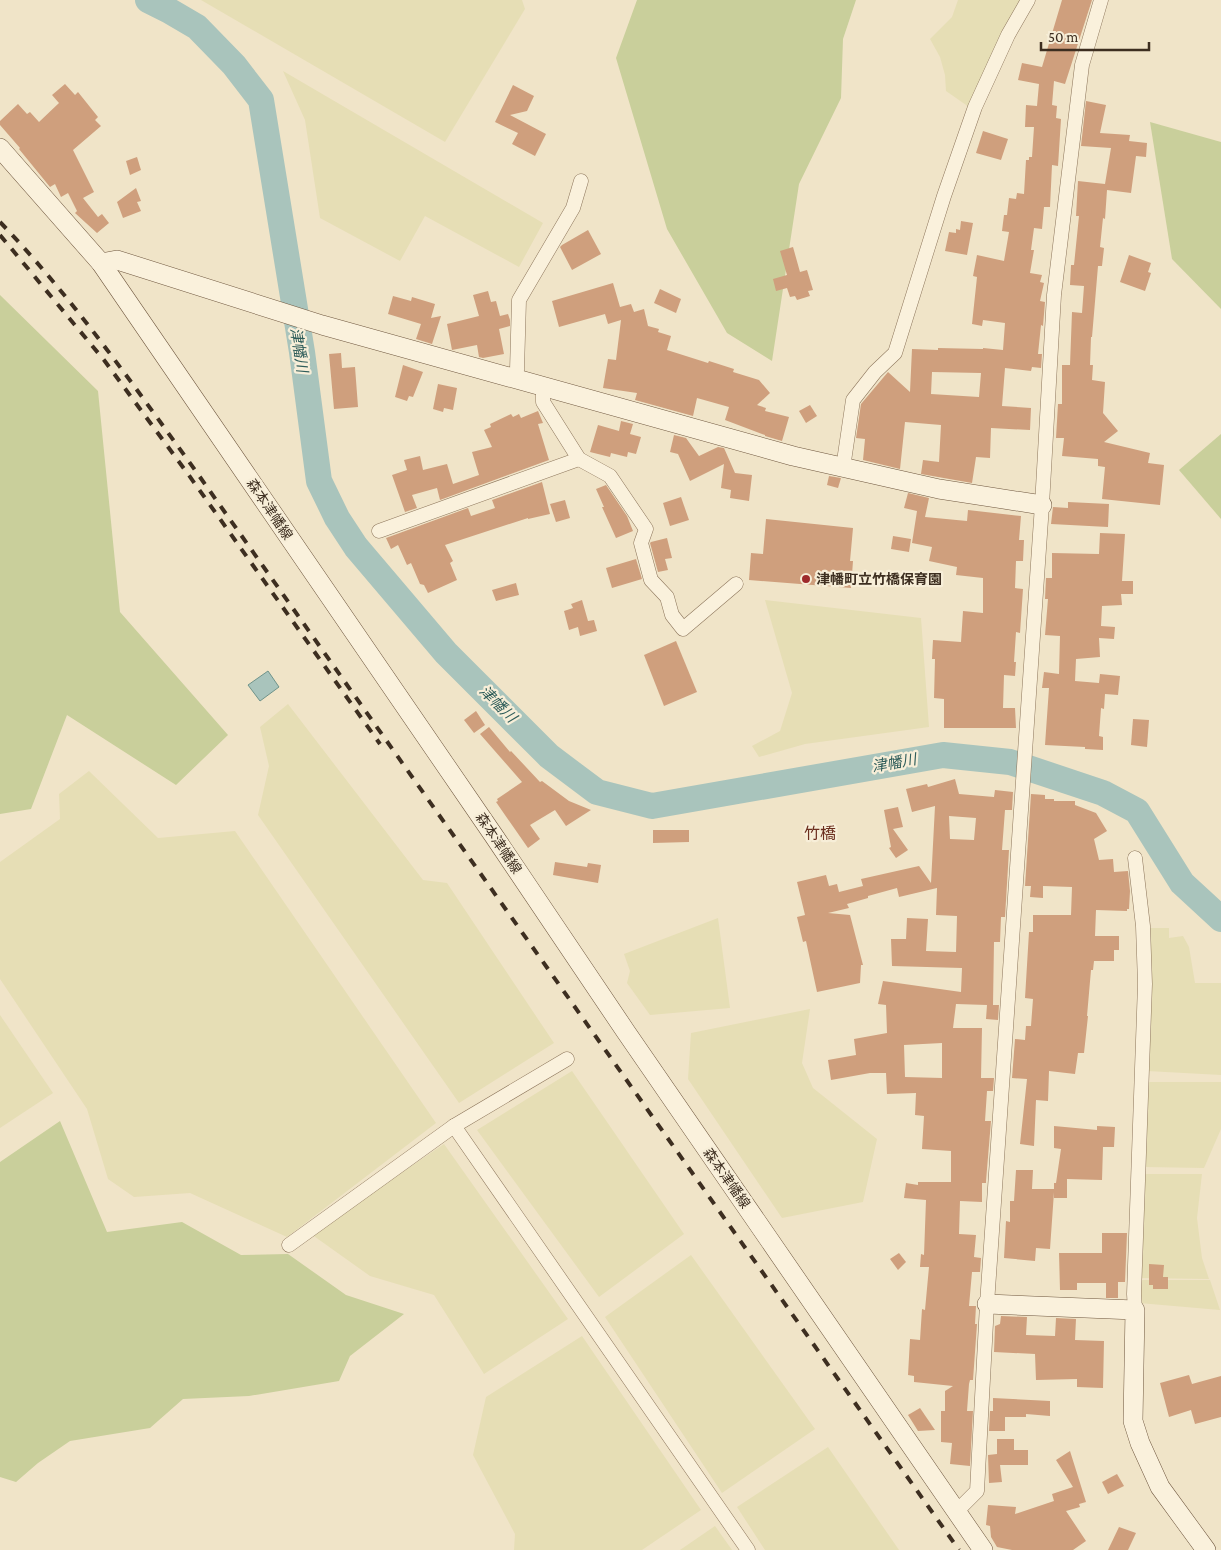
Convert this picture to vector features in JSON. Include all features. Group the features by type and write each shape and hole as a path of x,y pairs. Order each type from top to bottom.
{"main road":[{"name":"森本津幡線","path":"0,148 101,263 489,828 626,1032 984,1550"},
{"path":"101,263 118,260 322,325 793,456 939,489 1042,505"},
{"path":"986,1304 1135,1310 1134,1422 1140,1443 1160,1487 1206,1550"}],"street":[{"path":"843,468 852,400 875,372 895,353 944,196 975,107 1008,35 1028,0"},
{"path":"958,1510 977,1491 986,1304 1026,746 1054,295 1082,65 1101,0"},
{"path":"514,379 517,370 519,300 573,208 581,181"},
{"path":"543,387 543,402 579,459 610,476 646,529 641,543 651,580 667,597 672,615 683,629 736,584"},
{"path":"378,531 579,459"},
{"path":"1135,858 1143,926 1145,984 1134,1284 1135,1310"},
{"path":"289,1245 454,1126 567,1060"},
{"path":"454,1126 748,1550"}],"shaded area":[{"path":"201,0 522,0 525,9 445,142"},
{"path":"958,0 1022,0 969,107 946,91 945,75 940,57 930,39 952,17"},
{"path":"283,71 543,223 519,267 425,216 400,261 320,218 305,120"},
{"path":"765,600 921,618 929,727 805,744 759,757 752,746 780,731 792,693"},
{"path":"288,704 423,880 447,883 554,1043 459,1103 258,815 269,766 260,727"},
{"path":"89,771 158,838 235,831 436,1123 287,1237 190,1193 134,1197 108,1179 87,1109 0,979 0,862 60,819 59,794"},
{"path":"718,918 730,1008 650,1015 627,983 630,971 624,954"},
{"path":"1148,928 1169,928 1169,938 1183,936 1189,947 1195,983 1221,983 1221,1075 1147,1071"},
{"path":"810,1009 802,1063 813,1088 877,1139 863,1202 782,1218 688,1079 691,1033"},
{"path":"0,1015 53,1093 0,1128"},
{"path":"572,1071 684,1234 599,1297 477,1130"},
{"path":"1147,1082 1221,1082 1221,1129 1204,1168 1144,1167"},
{"path":"444,1144 568,1319 484,1374 434,1295 370,1276 311,1234"},
{"path":"1143,1174 1202,1174 1197,1218 1202,1258 1209,1279 1139,1278"},
{"path":"691,1255 815,1429 722,1493 605,1317"},
{"path":"1140,1280 1210,1280 1220,1310 1139,1303"},
{"path":"582,1336 701,1510 642,1550 514,1550 515,1534 473,1455 486,1397"},
{"path":"828,1447 899,1550 765,1550 737,1507"},
{"path":"715,1526 732,1550 680,1550"}],"green space":[{"path":"637,0 856,0 843,39 841,98 799,184 772,361 727,333 667,229 616,58"},
{"path":"1150,122 1221,142 1221,309 1172,259"},
{"path":"0,295 98,391 120,612 228,735 176,785 67,715 31,809 0,814"},
{"path":"1221,434 1221,519 1179,470"},
{"path":"60,1121 107,1232 182,1222 241,1255 288,1254 346,1295 404,1314 350,1356 339,1381 249,1396 183,1399 150,1428 70,1441 38,1463 16,1482 0,1477 0,1162"}],"water":[{"path":"268,671 279,687 260,701 248,685"}],"building":[{"path":"1062,0 1092,0 1065,84 1054,81 1052,105 1057,106 1056,118 1061,119 1058,166 1052,165 1050,207 1044,207 1042,229 1034,228 1031,250 1034,250 1030,273 1042,275 1040,282 1044,283 1040,301 1045,302 1043,326 1041,325 1038,354 1042,354 1041,368 1032,367 1031,371 1005,368 1002,406 1031,408 1030,430 991,428 990,458 976,457 972,483 921,474 923,460 939,462 941,425 905,422 900,469 863,460 865,439 856,438 861,404 888,372 910,392 912,349 983,348 1003,350 1005,323 983,320 982,326 972,324 977,277 973,276 977,255 1004,261 1009,232 1002,231 1004,215 1007,215 1009,198 1016,199 1017,193 1024,194 1026,160 1032,157 1034,127 1025,127 1026,105 1037,106 1039,84 1018,80 1022,63 1042,67","holes":["932,372 981,373 979,397 931,394"]},
{"path":"65,84 75,95 78,92 98,117 95,120 101,126 73,150 94,192 83,198 98,217 102,214 109,223 97,233 75,213 77,211 68,193 61,197 55,184 50,187 0,125 0,121 18,104 27,114 30,112 39,122 59,103 52,95"},
{"path":"513,85 534,96 527,111 510,115 546,134 535,156 512,144 518,133 495,122"},
{"path":"1086,101 1106,105 1100,133 1130,135 1129,141 1147,143 1146,157 1136,156 1131,193 1107,190 1105,219 1103,218 1100,247 1104,248 1102,266 1098,266 1090,365 1093,365 1092,380 1105,382 1103,413 1118,431 1104,442 1150,453 1148,463 1164,465 1160,505 1102,499 1105,467 1098,466 1098,459 1062,456 1064,438 1056,438 1058,404 1062,404 1062,365 1070,365 1072,312 1082,313 1084,286 1070,285 1071,265 1074,265 1079,216 1076,216 1078,181 1105,184 1111,148 1081,146"},
{"path":"983,131 1008,139 1001,160 976,153"},
{"path":"137,157 141,170 130,175 126,161"},
{"path":"136,188 141,201 137,202 141,211 123,218 117,202"},
{"path":"961,221 973,223 967,255 945,251 949,232 956,233 956,229 960,230"},
{"path":"588,230 601,254 572,270 560,247"},
{"path":"793,247 800,272 807,270 813,290 808,291 810,296 797,300 795,296 790,297 787,288 776,291 773,279 787,275 780,251"},
{"path":"1129,255 1151,263 1148,272 1151,273 1145,291 1120,282"},
{"path":"613,283 620,307 631,304 634,312 644,309 648,326 659,329 658,332 671,336 667,350 734,369 733,372 759,380 770,393 757,405 766,408 765,411 789,417 782,441 725,420 729,407 697,398 693,416 635,400 637,393 603,388 608,359 616,360 621,320 608,324 605,314 559,327 552,301"},
{"path":"660,289 681,299 676,313 654,303"},
{"path":"488,291 491,302 496,301 500,316 508,314 510,320 510,326 499,329 504,354 479,357 477,345 452,350 447,324 479,316 473,295"},
{"path":"393,296 411,301 412,297 435,304 431,318 441,316 432,344 416,339 421,324 388,314"},
{"path":"341,353 342,368 355,367 358,407 334,409 329,354"},
{"path":"403,365 423,372 413,397 409,396 407,401 395,397"},
{"path":"438,384 457,388 453,410 444,408 443,412 433,409"},
{"path":"810,405 817,416 806,423 799,411"},
{"path":"538,411 543,423 538,424 549,460 440,500 437,488 412,495 417,508 405,512 392,475 407,470 404,460 420,456 423,470 447,464 453,484 479,475 472,452 492,447 484,430 491,427 490,424 511,414 513,417 519,414 521,418"},
{"path":"621,421 633,424 630,434 641,437 636,454 628,452 627,457 611,453 610,457 590,452 598,425 619,431"},
{"path":"674,435 686,438 699,456 718,447 724,448 735,473 752,475 749,501 730,498 731,490 721,488 724,464 690,481 678,454 670,452"},
{"path":"829,476 841,478 838,488 827,485"},
{"path":"542,482 550,514 528,518 445,545 453,561 450,563 457,580 428,593 424,585 420,584 411,563 407,565 398,545 391,549 386,538 468,508 471,516 495,508 492,500"},
{"path":"606,485 627,516 633,531 616,538 596,489"},
{"path":"908,493 929,498 925,517 967,521 968,510 1021,516 1019,540 1024,540 1023,561 1016,561 1015,588 1023,589 1020,633 1016,632 1015,676 1004,675 1003,708 1015,708 1016,728 944,728 944,699 934,698 935,659 932,659 933,640 961,642 963,611 983,613 983,578 956,575 957,567 929,561 932,547 912,543 917,511 904,508"},
{"path":"681,497 689,520 670,526 663,503"},
{"path":"565,500 570,518 556,522 550,504"},
{"path":"1068,502 1109,504 1108,527 1051,524 1053,507 1068,508"},
{"path":"766,519 853,528 850,561 853,561 851,588 749,580 751,553 763,554"},
{"path":"1100,533 1125,534 1122,581 1133,581 1133,594 1121,594 1122,605 1102,606 1101,626 1115,627 1114,639 1099,638 1100,657 1076,659 1075,681 1099,683 1100,674 1120,676 1118,695 1105,694 1104,709 1101,708 1099,736 1103,737 1103,750 1045,745 1049,688 1042,688 1044,672 1059,674 1060,636 1045,635 1048,599 1045,599 1046,578 1052,578 1052,553 1099,554"},
{"path":"893,536 911,539 909,552 891,549"},
{"path":"667,538 672,558 665,559 668,570 658,572 650,543"},
{"path":"636,559 642,579 612,588 606,568"},
{"path":"516,583 519,595 496,601 492,590"},
{"path":"582,600 588,621 594,620 597,631 580,636 578,627 569,630 564,611 573,608 571,604"},
{"path":"676,641 697,692 664,706 644,655"},
{"path":"476,711 485,725 474,733 464,720"},
{"path":"1133,719 1149,720 1147,747 1131,745"},
{"path":"489,727 510,752 540,782 542,781 569,801 591,810 566,826 555,810 530,825 540,839 528,848 496,802 498,801 497,799 522,782 480,734"},
{"path":"955,779 959,794 994,797 995,790 1013,792 1012,810 1005,810 1002,850 1009,850 1005,917 1001,917 1000,942 994,942 993,1005 999,1005 998,1020 986,1019 987,1005 956,1004 953,1028 982,1028 981,1078 994,1078 993,1091 987,1091 985,1121 991,1121 986,1183 982,1183 982,1202 960,1201 959,1234 976,1235 974,1257 981,1258 980,1272 972,1272 969,1306 976,1306 975,1324 977,1324 973,1380 970,1380 969,1384 967,1411 973,1411 970,1466 950,1464 952,1443 941,1442 941,1411 945,1411 945,1391 953,1386 914,1382 914,1376 908,1375 910,1339 920,1340 922,1309 925,1310 929,1267 920,1267 921,1254 924,1255 926,1200 904,1198 906,1183 918,1185 918,1182 951,1182 951,1151 922,1149 924,1116 915,1115 916,1093 887,1094 886,1073 870,1073 831,1080 828,1060 856,1055 854,1039 887,1033 886,1005 878,1004 883,981 961,992 962,968 892,966 891,939 906,939 907,918 928,919 926,951 956,952 957,916 936,915 937,888 899,897 897,888 847,904 849,908 828,913 850,915 863,965 861,965 860,983 817,992 806,941 803,942 797,917 805,915 797,882 826,875 829,886 837,884 839,892 863,886 861,879 919,866 931,883 935,806 912,812 906,789 927,784 928,787","holes":["949,816 976,818 974,840 950,839","942,1043 942,1078 905,1077 904,1045"]},
{"path":"1031,794 1045,795 1045,799 1054,799 1054,801 1075,801 1075,805 1096,813 1107,831 1094,839 1099,860 1113,859 1114,872 1128,871 1130,891 1129,909 1127,911 1096,910 1095,936 1119,936 1119,950 1114,950 1114,961 1094,961 1093,970 1091,970 1084,1053 1078,1053 1075,1074 1049,1071 1048,1101 1036,1100 1034,1146 1020,1144 1027,1079 1012,1078 1015,1039 1025,1040 1026,1026 1031,1026 1033,999 1025,998 1029,932 1033,932 1033,915 1071,915 1072,887 1043,886 1043,898 1030,897 1031,886 1025,886"},
{"path":"898,807 903,827 893,829 908,850 896,858 889,848 891,847 884,810"},
{"path":"653,830 689,830 689,842 653,843"},
{"path":"555,862 587,867 588,863 601,865 598,883 553,875"},
{"path":"1054,1126 1097,1130 1097,1126 1115,1127 1114,1147 1103,1147 1102,1180 1067,1179 1067,1198 1054,1198 1054,1192 1050,1249 1036,1248 1035,1261 1004,1258 1006,1221 1010,1222 1010,1201 1014,1201 1016,1170 1033,1170 1032,1189 1054,1189 1061,1149 1054,1148"},
{"path":"1102,1233 1127,1233 1125,1282 1118,1282 1118,1298 1106,1298 1106,1283 1077,1283 1077,1290 1060,1290 1059,1253 1102,1253"},
{"path":"899,1253 906,1262 898,1270 890,1259"},
{"path":"1149,1264 1164,1265 1163,1277 1168,1277 1168,1289 1153,1289 1153,1285 1149,1285"},
{"path":"1001,1316 1027,1317 1026,1335 1055,1336 1056,1318 1076,1319 1075,1340 1104,1341 1103,1388 1077,1387 1077,1379 1036,1380 1035,1354 994,1352 995,1326 1000,1324"},
{"path":"1189,1375 1192,1384 1221,1376 1221,1417 1195,1424 1191,1410 1169,1417 1160,1383"},
{"path":"993,1398 1050,1401 1050,1416 1026,1414 1026,1417 1005,1417 1005,1431 989,1431 990,1411 993,1411"},
{"path":"920,1408 935,1430 918,1431 908,1415"},
{"path":"997,1439 1014,1439 1014,1450 1028,1450 1028,1465 1000,1465 1002,1482 989,1483 988,1455 997,1454"},
{"path":"1070,1451 1086,1502 1079,1504 1080,1507 1066,1511 1086,1541 1073,1550 1012,1550 997,1547 991,1537 990,1526 986,1525 988,1505 1016,1507 1015,1514 1054,1501 1052,1494 1073,1487 1056,1460"},
{"path":"1117,1474 1124,1486 1108,1494 1102,1482"},
{"path":"1119,1527 1136,1533 1128,1550 1108,1550"}],"waterway":[{"name":"津幡川","path":"148,0 197,27 234,65 261,100 302,352 319,481 337,518 356,547 446,653 549,756 597,792 652,806 943,755 1010,762 1103,793 1137,811 1182,883 1221,919"}],"railway":[{"path":"0,222 77,311 195,470 959,1550"},
{"path":"0,235 104,360 188,474 380,744"}],"place":[{"name":"津幡町立竹橋保育園","path":"806,579"}],"district":[{"name":"竹橋","path":"820,833"}]}
